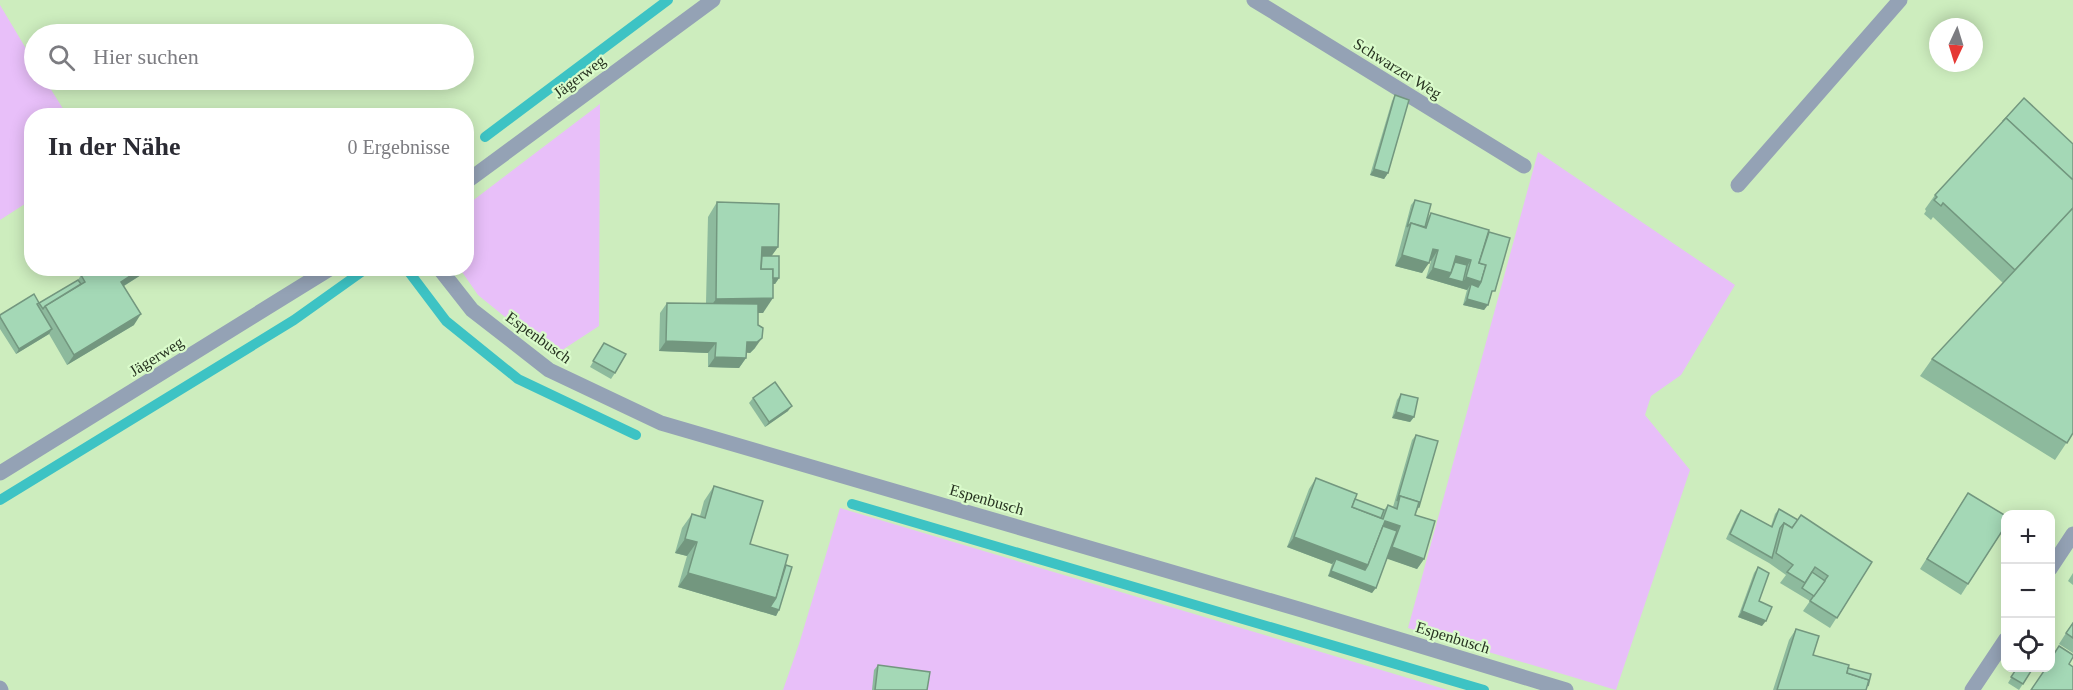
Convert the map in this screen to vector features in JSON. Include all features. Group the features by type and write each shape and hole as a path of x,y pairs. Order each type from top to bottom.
{"street":[{"name":"Jägerweg","path":"474,176 713,0"},
{"name":"Schwarzer Weg","path":"1254,0 1524,166"},
{"path":"1738,185 1900,0"},
{"name":"Jägerweg","path":"0,473 318,276"},
{"name":"Espenbusch","path":"445,276 472,310 549,370 661,423 1279,603 1566,690"},
{"path":"2053,564 2073,534"},
{"path":"1972,690 2001,646"}],"shaded area":[{"path":"0,5 24,45 24,90 51,90 63,108 24,108 24,205 0,220"},
{"path":"600,104 599,326 553,356 478,295 465,276 474,276 474,200"},
{"path":"1538,152 1735,285 1681,375 1651,396 1645,415 1690,470 1616,690 1408,628"},
{"path":"840,508 1448,690 783,690"}],"building":[{"path":"1395,95 1409,100 1388,173 1374,169"},
{"path":"2024,98 2073,144 2073,180 2006,118 2003,122 2003,121"},
{"path":"2006,118 2073,180 2073,208 2015,270 1943,203 1941,206 1934,200 1937,197 1935,195"},
{"path":"1415,200 1431,204 1425,227 1411,223 1407,227"},
{"path":"717,202 779,204 778,247 762,247 761,269 773,269 773,298 716,299"},
{"path":"2073,208 2073,433 2067,443 1932,359"},
{"path":"1431,213 1489,230 1479,263 1486,265 1481,282 1466,277 1471,260 1456,256 1451,273 1433,268 1438,250 1433,249 1429,263 1402,255 1411,223 1426,228"},
{"path":"1489,232 1510,238 1495,291 1492,291 1488,305 1467,299 1471,284 1478,287 1481,282 1486,265 1479,263"},
{"path":"762,256 779,256 779,278 773,278 773,269 761,269"},
{"path":"1455,262 1467,265 1463,282 1448,278"},
{"path":"82,276 130,276 121,282 141,314 74,355 45,306 85,282"},
{"path":"78,280 81,284 43,309 39,303"},
{"path":"34,294 39,303 37,304 52,329 19,349 0,315"},
{"path":"667,303 758,304 758,325 763,328 762,338 757,342 747,342 746,358 715,357 716,343 666,341"},
{"path":"604,343 626,354 615,373 593,361"},
{"path":"775,382 792,406 769,422 753,398"},
{"path":"1401,394 1418,398 1414,417 1396,412"},
{"path":"1416,435 1438,441 1419,507 1417,507 1419,502 1400,496 1397,501"},
{"path":"1316,478 1357,494 1352,507 1383,519 1388,505 1397,509 1400,496 1419,502 1415,515 1435,521 1424,559 1392,547 1400,526 1385,521 1368,565 1294,537"},
{"path":"714,486 763,501 750,544 788,555 776,598 688,573 697,542 685,539 692,514 705,518"},
{"path":"1968,493 2001,513 2001,533 1968,584 1927,559"},
{"path":"1355,499 1384,510 1381,518 1352,507"},
{"path":"1779,509 1798,520 1792,528 1784,523 1780,528 1772,558 1730,534 1741,510 1772,527"},
{"path":"1801,515 1872,562 1837,618 1810,601 1828,576 1815,567 1805,583 1787,572 1793,565 1776,553 1784,523 1792,528"},
{"path":"1383,526 1397,531 1376,588 1331,571 1336,559 1365,570"},
{"path":"786,565 792,567 779,610 770,607 776,598"},
{"path":"1758,567 1769,573 1759,601 1772,607 1766,621 1742,611"},
{"path":"1812,572 1825,581 1814,596 1802,588"},
{"path":"2073,623 2073,638 2066,633"},
{"path":"1796,629 1819,636 1813,655 1849,665 1847,673 1869,680 1866,690 1777,690"},
{"path":"2059,646 2073,655 2069,664 2073,667 2073,690 2031,690 2043,672 2055,672 2055,652"},
{"path":"878,665 930,672 927,690 875,690"},
{"path":"1848,668 1871,674 1868,686 1869,680 1847,673"},
{"path":"2014,672 2030,672 2023,684 2011,677"}],"waterway":[{"path":"485,137 668,0"},
{"path":"0,500 294,320 356,276"},
{"path":"412,276 446,321 518,379 636,435"},
{"path":"852,504 1484,690"}]}
